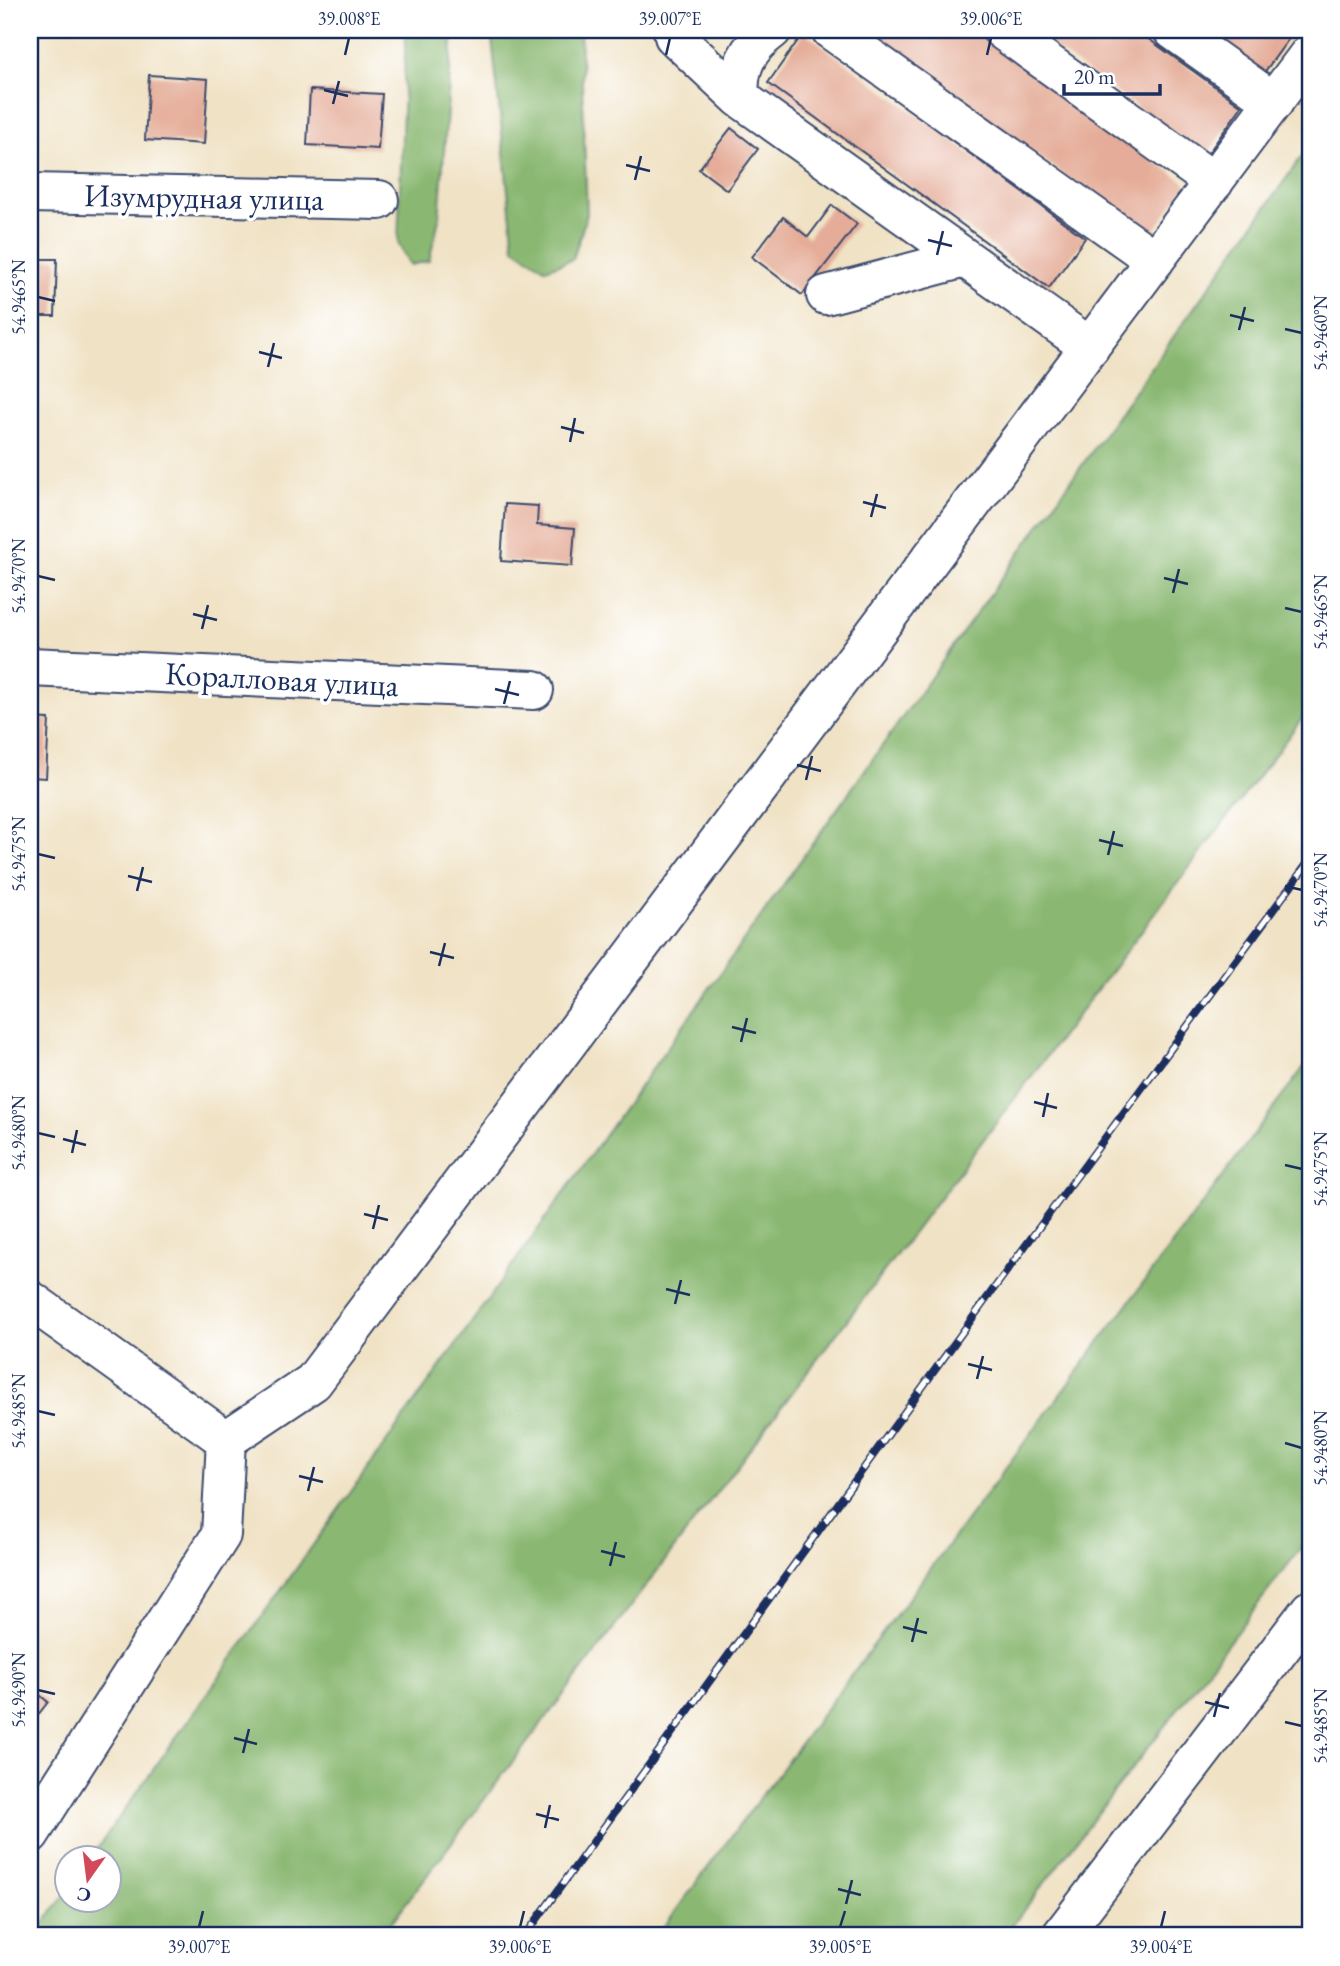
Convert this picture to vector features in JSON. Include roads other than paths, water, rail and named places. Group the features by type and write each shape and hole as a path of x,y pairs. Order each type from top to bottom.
{"street":[{"path":"673,30 674,36 740,98 1090,347"},
{"path":"740,98 742,61 757,41 772,30"},
{"path":"831,30 1155,260"},
{"path":"1002,30 1214,182"},
{"path":"1173,30 1274,102"},
{"path":"226,1440 313,1382 1310,53"},
{"name":"Изумрудная улица","path":"30,193 379,200"},
{"path":"825,295 965,258"},
{"name":"Коралловая улица","path":"30,667 534,690"},
{"path":"30,1300 226,1440"},
{"path":"32,1826 221,1535 226,1440"},
{"path":"1061,1936 1310,1610"}],"railway":[{"path":"525,1936 995,1287 1310,860"}]}
